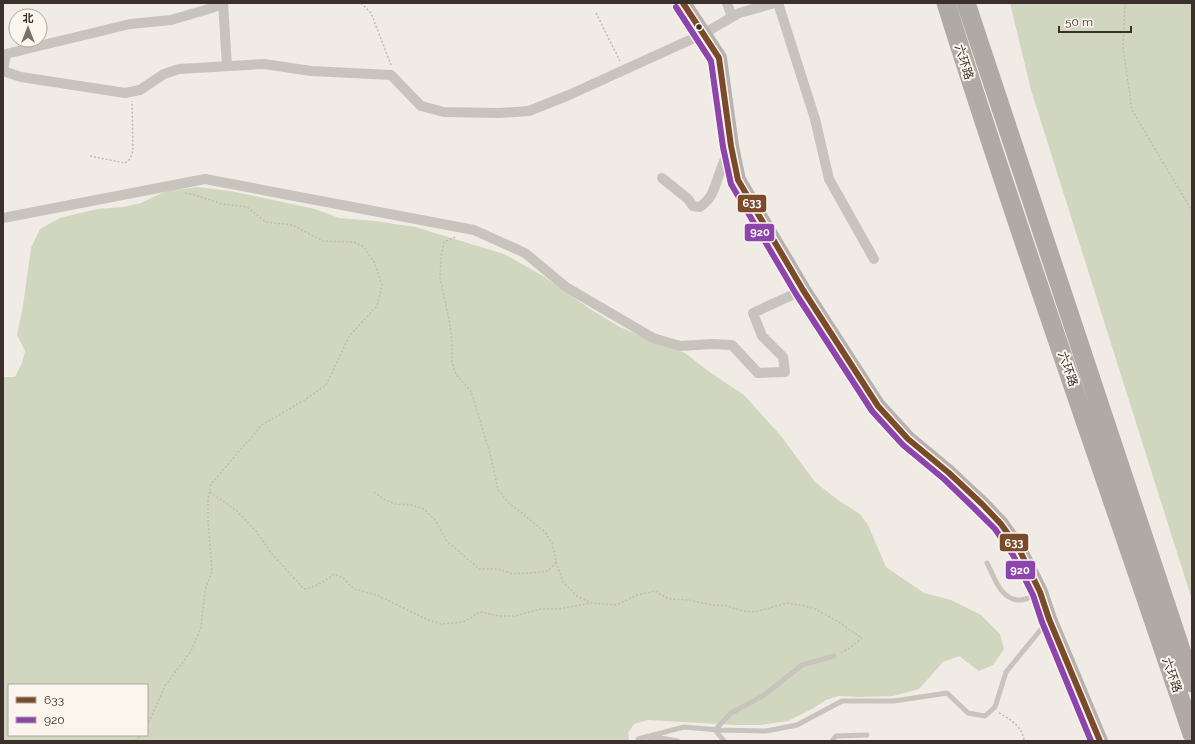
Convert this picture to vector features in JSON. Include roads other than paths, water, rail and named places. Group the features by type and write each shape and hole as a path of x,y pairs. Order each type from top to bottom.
{"highway":[{"name":"六环路","path":"946,3 984,124 1129,545 1192,734"},
{"name":"六环路","path":"966,3 1192,683"}],"main road":[{"path":"683,3 719,58 731,146 738,180 804,290 878,406 908,439 982,504 1001,524 1020,552 1040,592 1100,741"}],"street":[{"path":"227,66 223,3 212,8 171,20 130,24 6,54 3,71 21,77 125,93 140,90 164,74 178,69 264,64 311,71 391,75 421,106 444,112 499,113 529,111 570,96 703,34 739,13 775,3"},
{"path":"727,3 732,17"},
{"path":"778,3 815,119 829,179 874,259"},
{"path":"662,178 688,198 693,206 700,208 714,193 720,172 731,146"},
{"path":"3,218 205,179 474,230 525,253 566,287 653,338 680,346 712,344 732,345 758,373 785,372 783,357 762,336 753,313 804,290"}],"lane":[{"path":"987,563 1002,593 1008,597 1019,600 1040,592"},
{"path":"638,739 684,727 715,730 766,731 797,726 842,701 894,701 947,693 968,713 985,716 995,707 1006,672 1050,619"},
{"path":"715,730 731,713 763,696 802,665 834,656"},
{"path":"715,730 724,741"},
{"path":"832,741 836,736 867,735"},
{"path":"649,741 654,737 678,741"}]}
